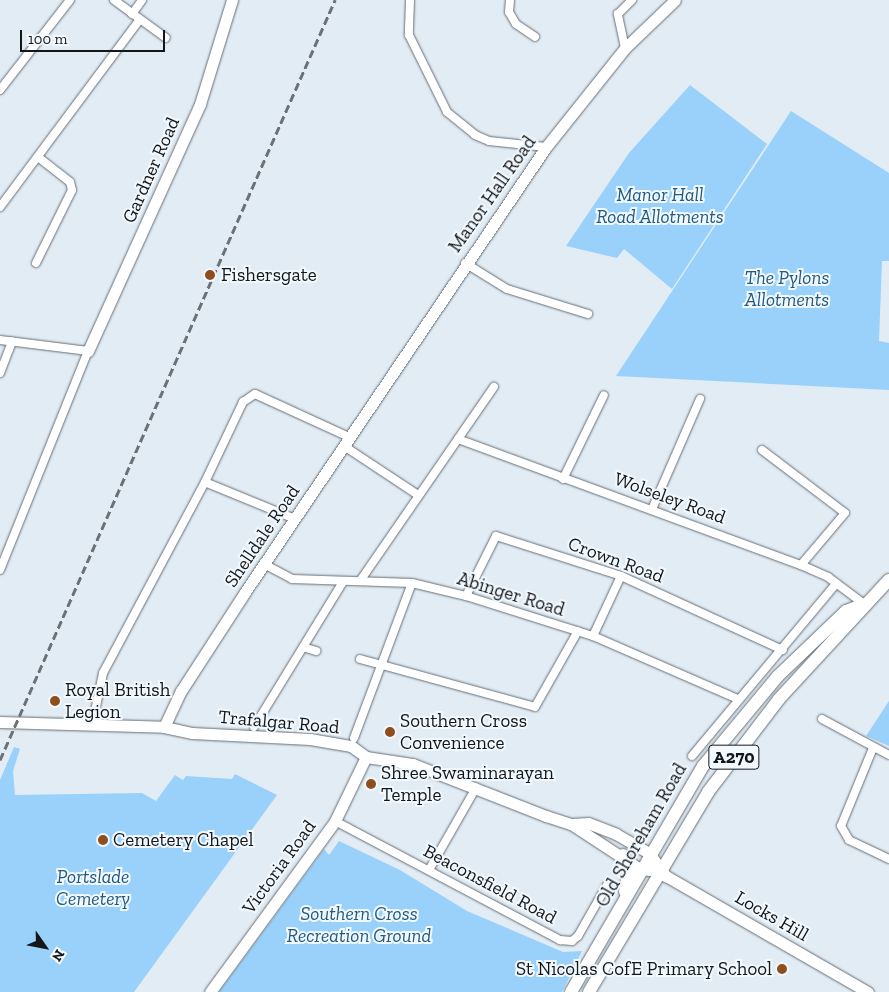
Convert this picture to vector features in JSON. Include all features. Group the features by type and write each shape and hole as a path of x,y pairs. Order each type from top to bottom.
{"main road":[{"name":"Old Shoreham Road","path":"589,992 659,871 708,792 773,706 864,604 889,580"},
{"name":"Old Shoreham Road","path":"571,992 649,853 703,766 772,684 834,621 864,604"},
{"path":"623,855 628,874 624,899"}],"street":[{"path":"2,84 70,0"},
{"path":"114,0 166,38"},
{"path":"132,14 142,0"},
{"name":"Gardner Road","path":"88,350 200,104 231,0"},
{"path":"410,0 409,35 430,84 447,112 474,135 546,146"},
{"path":"510,0 509,12 516,24 535,37"},
{"path":"625,48 618,14 632,0"},
{"name":"Manor Hall Road","path":"395,367 546,146 625,48 674,0"},
{"path":"0,207 140,19"},
{"path":"36,263 72,190 70,182 38,157"},
{"path":"465,263 507,290 588,314"},
{"path":"0,340 88,350 0,570"},
{"path":"0,373 12,340"},
{"name":"Shelldale Road","path":"164,727 181,691 395,367"},
{"path":"360,581 494,387"},
{"path":"95,712 103,673 205,482 243,402 255,394 346,442 418,495"},
{"path":"563,479 604,395"},
{"path":"653,507 700,399"},
{"name":"Wolseley Road","path":"458,439 563,479 653,507 801,565 836,584 864,604"},
{"path":"762,450 845,513 801,565"},
{"path":"205,482 295,519"},
{"name":"Crown Road","path":"466,596 496,536 621,576 783,650"},
{"name":"Abinger Road","path":"264,564 292,579 412,583 466,596 594,636 738,699"},
{"path":"594,636 621,576"},
{"path":"254,727 343,582"},
{"path":"354,738 412,583"},
{"path":"692,756 738,699 783,650 836,584"},
{"path":"360,659 382,662 534,707 578,631"},
{"path":"303,647 316,651"},
{"path":"822,719 889,755"},
{"name":"Trafalgar Road","path":"0,722 164,727 192,733 332,742 356,749 366,757 413,764 571,824 623,855 640,869"},
{"path":"873,748 841,826 849,840 889,859"},
{"name":"Victoria Road","path":"210,992 335,821 366,757"},
{"path":"429,870 476,788"},
{"name":"Beaconsfield Road","path":"335,821 560,940 572,941 578,936 607,885"},
{"name":"Trafalgar Road","path":"571,824 588,823 616,834 649,853"},
{"path":"649,853 659,871"},
{"path":"640,869 659,871"},
{"name":"Locks Hill","path":"659,871 868,992"}],"green space":[{"name":"Manor Hall Road Allotments","path":"690,85 767,144 672,289 624,249 617,258 566,246 629,153"},
{"name":"The Pylons Allotments","path":"791,111 889,173 889,261 882,261 879,341 889,343 889,390 616,376"},
{"path":"889,701 889,746 866,736"},
{"name":"Portslade Cemetery","path":"14,747 20,749 13,771 15,795 142,793 156,801 175,775 183,780 186,776 232,779 235,774 277,795 134,992 0,992 0,780"},
{"name":"Southern Cross Recreation Ground","path":"339,841 400,870 467,911 563,952 582,951 562,992 219,992 324,849 329,855"}],"railway":[{"path":"0,760 335,0"}],"place":[{"name":"Fishersgate","path":"210,275"},
{"name":"Royal British Legion","path":"55,701"},
{"name":"Southern Cross Convenience","path":"390,732"},
{"name":"Shree Swaminarayan Temple","path":"371,784"},
{"name":"Cemetery Chapel","path":"103,840"},
{"name":"St Nicolas CofE Primary School","path":"782,969"}]}
